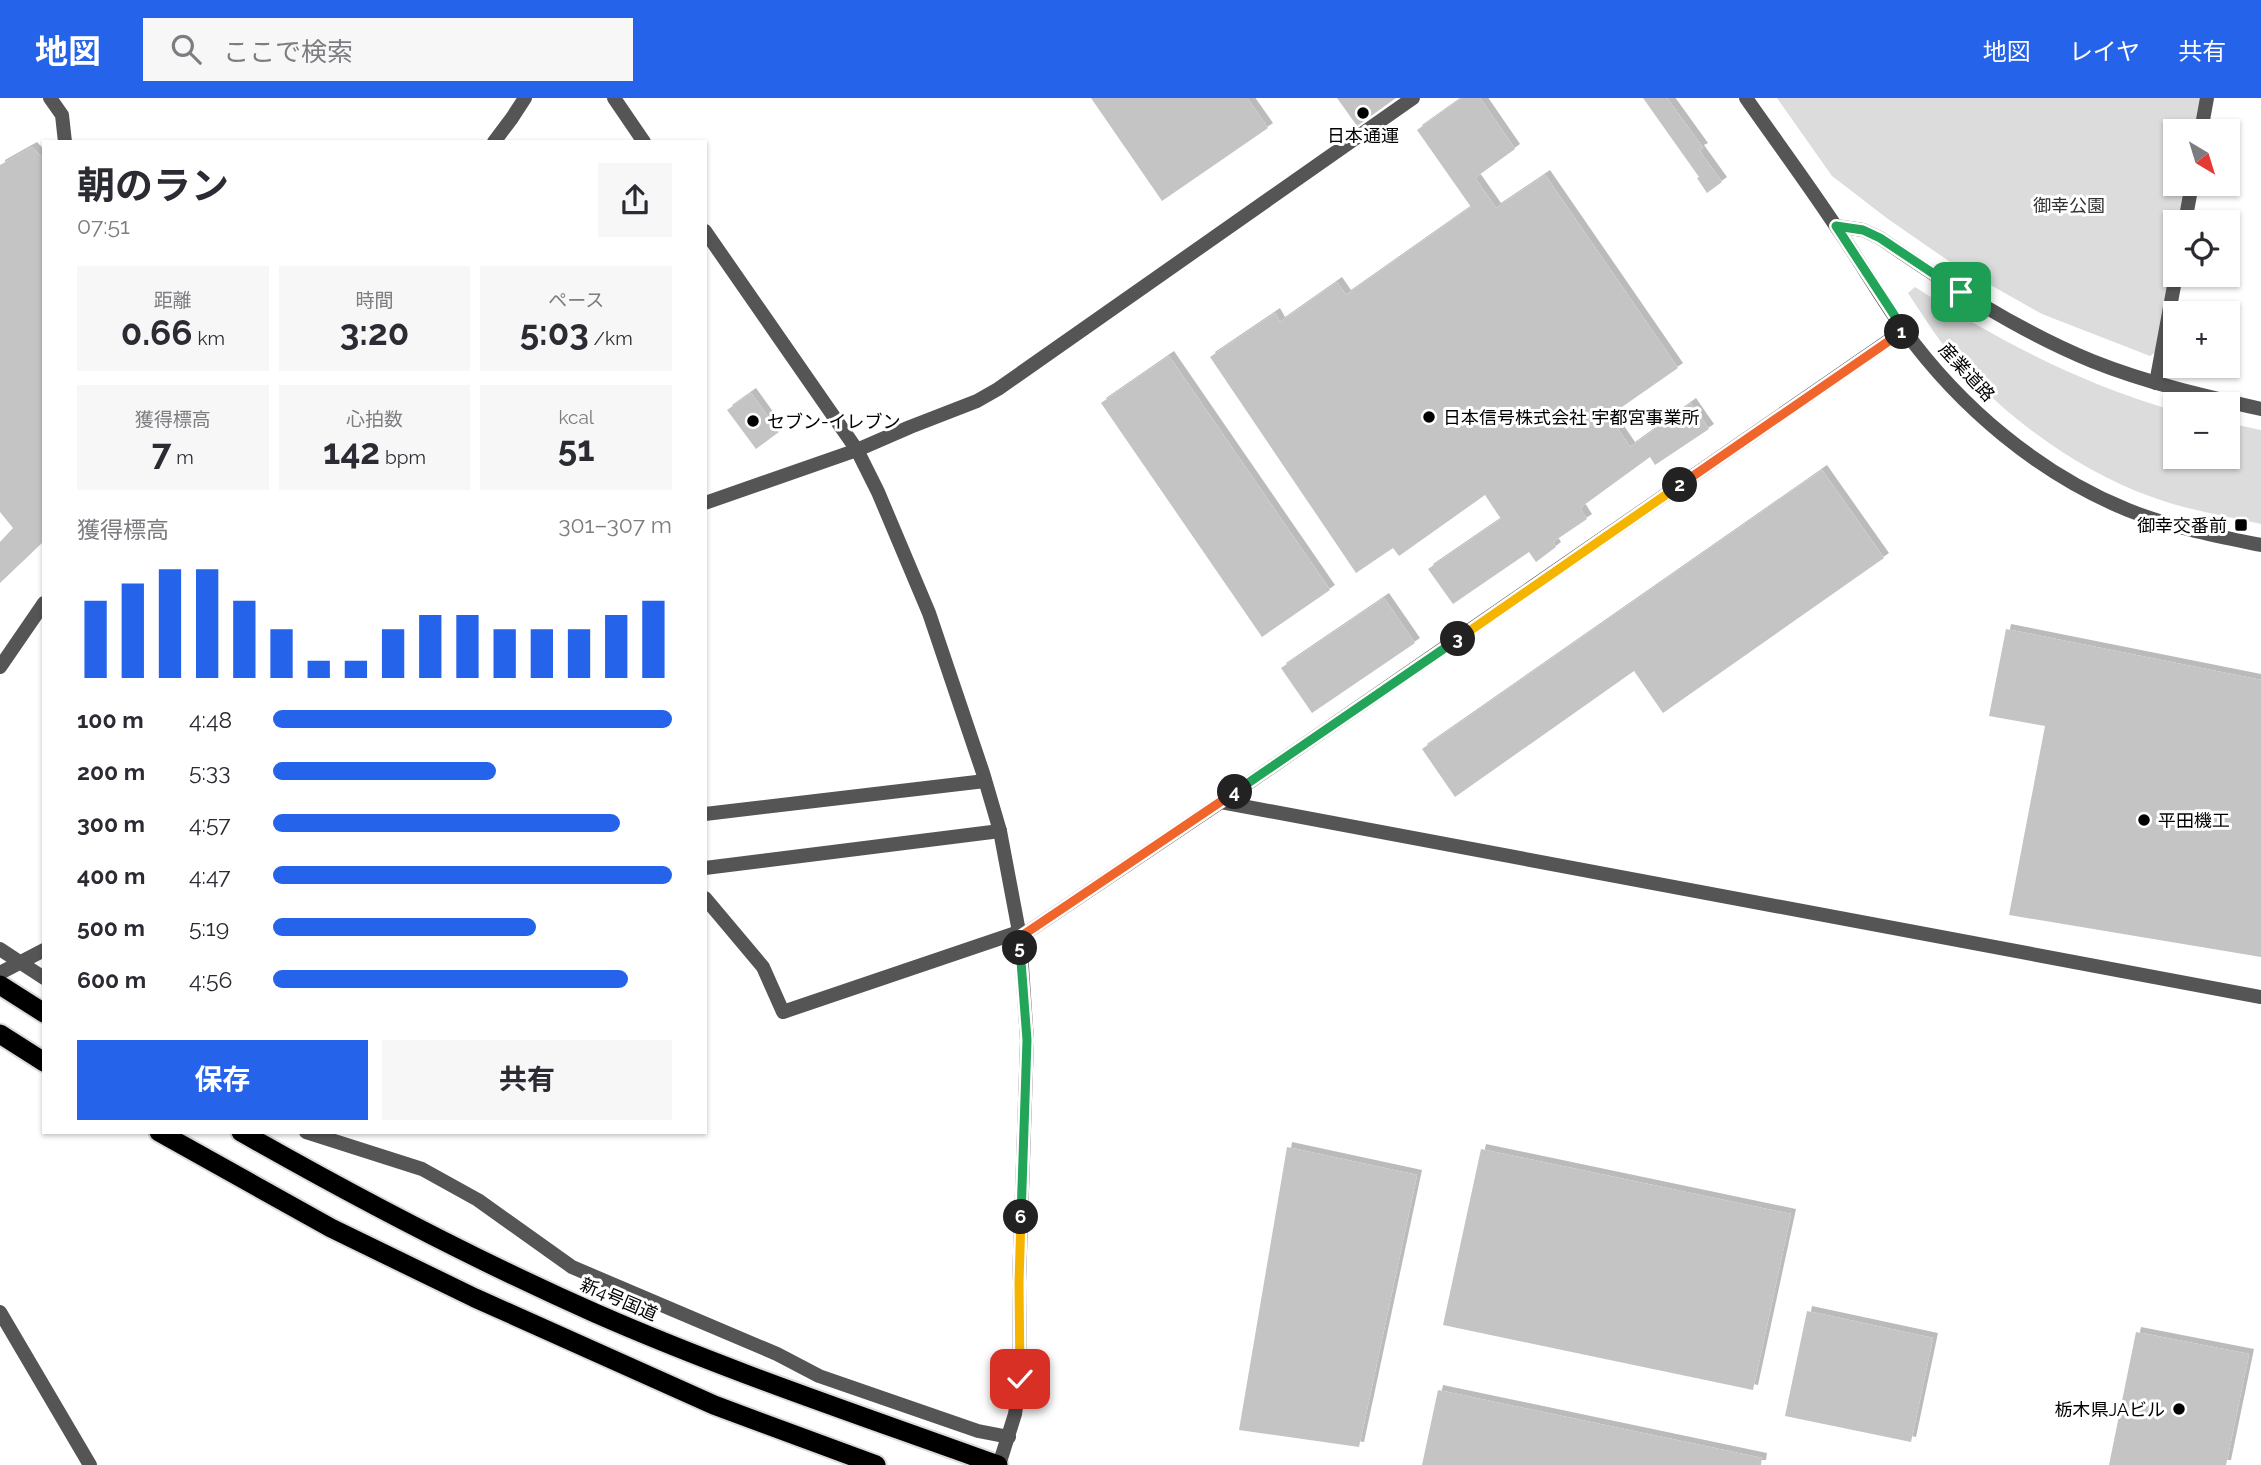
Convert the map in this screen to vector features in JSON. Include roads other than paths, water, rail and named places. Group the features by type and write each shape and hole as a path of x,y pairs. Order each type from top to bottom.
{"highway":[{"path":"0,985 42,1012"},
{"path":"0,1034 42,1061"},
{"path":"163,1134 331,1228 475,1298 714,1405 876,1465"},
{"name":"新4号国道","path":"245,1134 416,1229 597,1314 728,1367 998,1465"}],"street":[{"path":"50,98 62,115 65,140"},
{"path":"496,140 525,98"},
{"path":"614,98 643,140"},
{"path":"707,502 857,450 966,406 998,389 1413,98"},
{"name":"産業道路","path":"1746,98 1836,226 1904,330 1934,366 1983,416 2027,453 2065,478 2127,510 2261,545"},
{"path":"2204,119 2207,98"},
{"path":"1836,226 1863,230 1880,238 1993,312 2070,351 2156,383 2261,409"},
{"path":"707,234 857,450 878,492 929,613 1000,831 1019,935 1027,1040 1019,1283 1020,1379 1009,1437 998,1465"},
{"path":"2156,383 2174,287"},
{"path":"707,900 763,967 783,1012 1019,935 1221,802 1904,330"},
{"path":"0,667 42,606"},
{"path":"707,814 985,781"},
{"path":"1221,802 2261,997"},
{"path":"707,868 1000,831"},
{"path":"0,949 42,977"},
{"path":"0,973 42,951"},
{"path":"312,1134 422,1169 478,1200 572,1267 777,1354 819,1376 978,1431 1009,1437"},
{"path":"0,1312 90,1465"}],"place":[{"name":"日本通運","path":"1363,113"},
{"name":"日本信号株式会社 宇都宮事業所","path":"1429,417"},
{"name":"セブン-イレブン","path":"753,421"},
{"name":"御幸交番前","path":"2241,525"},
{"name":"平田機工","path":"2144,820"},
{"name":"栃木県JAビル","path":"2179,1409"}],"park label":[{"name":"御幸公園","path":"2069,205"}]}
